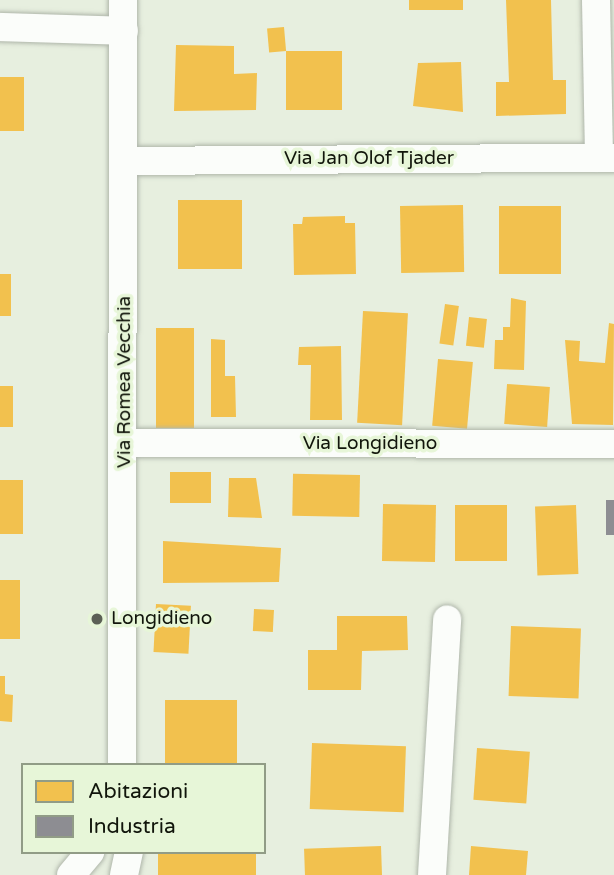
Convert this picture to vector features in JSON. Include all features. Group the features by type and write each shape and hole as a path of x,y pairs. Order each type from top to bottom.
{"street":[{"name":"Via Romea Vecchia","path":"122,763 125,443 123,0"},
{"path":"596,0 606,158"},
{"path":"0,27 124,31"},
{"name":"Via Jan Olof Tjader","path":"124,161 606,158"},
{"name":"Via Longidieno","path":"125,443 614,444"},
{"path":"432,875 447,619"},
{"path":"124,875 129,854"}],"building: Abitazioni":[{"path":"409,0 463,0 463,10 409,10"},
{"path":"506,0 551,0 553,80 566,80 566,114 496,116 496,82 509,82"},
{"path":"284,27 286,51 269,52 267,28"},
{"path":"176,45 234,46 234,74 257,73 256,110 174,111"},
{"path":"286,51 342,51 342,110 286,110"},
{"path":"461,62 463,112 413,106 418,63"},
{"path":"0,77 24,77 24,131 0,131"},
{"path":"178,200 242,200 242,269 178,269"},
{"path":"463,205 464,272 401,273 400,206"},
{"path":"499,206 561,206 561,274 499,274"},
{"path":"345,216 345,223 355,223 356,274 294,275 293,224 302,224 303,217"},
{"path":"0,274 11,274 11,316 0,316"},
{"path":"511,298 526,301 524,370 494,369 495,340 503,340 503,327 510,327"},
{"path":"445,304 459,306 453,346 439,344"},
{"path":"363,311 408,313 402,425 357,423"},
{"path":"469,317 487,319 484,348 466,346"},
{"path":"609,323 614,324 613,425 572,424 565,340 580,341 579,361 605,363"},
{"path":"156,328 194,328 194,428 156,428"},
{"path":"211,339 225,340 225,376 235,376 236,417 211,417"},
{"path":"341,346 342,420 310,420 311,365 298,365 299,347"},
{"path":"438,359 473,362 467,429 432,426"},
{"path":"507,384 550,387 547,427 504,424"},
{"path":"0,386 13,386 13,427 0,427"},
{"path":"170,472 211,472 211,503 170,503"},
{"path":"293,474 360,475 359,517 292,516"},
{"path":"229,478 256,478 262,518 228,517"},
{"path":"0,480 23,480 23,534 0,534"},
{"path":"383,504 436,505 435,562 382,561"},
{"path":"455,505 507,505 507,561 455,561"},
{"path":"576,505 578,574 537,575 535,506"},
{"path":"163,541 281,548 279,582 163,583"},
{"path":"0,580 20,580 20,639 0,639"},
{"path":"156,604 191,606 188,654 153,652"},
{"path":"254,609 274,610 273,632 253,631"},
{"path":"337,616 407,616 408,650 362,651 361,690 308,690 308,650 337,650"},
{"path":"511,626 581,628 579,698 509,696"},
{"path":"0,676 5,676 5,694 13,695 12,722 0,721"},
{"path":"165,700 237,700 237,763 165,763"},
{"path":"312,743 406,746 404,812 310,809"},
{"path":"477,748 530,752 526,804 473,800"},
{"path":"381,846 382,875 305,875 304,849"},
{"path":"471,846 528,851 526,875 469,875"},
{"path":"158,854 256,854 256,875 158,875"}],"building: Industria":[{"path":"606,500 614,500 614,535 606,535"}],"place":[{"name":"Longidieno","path":"97,619"}]}
